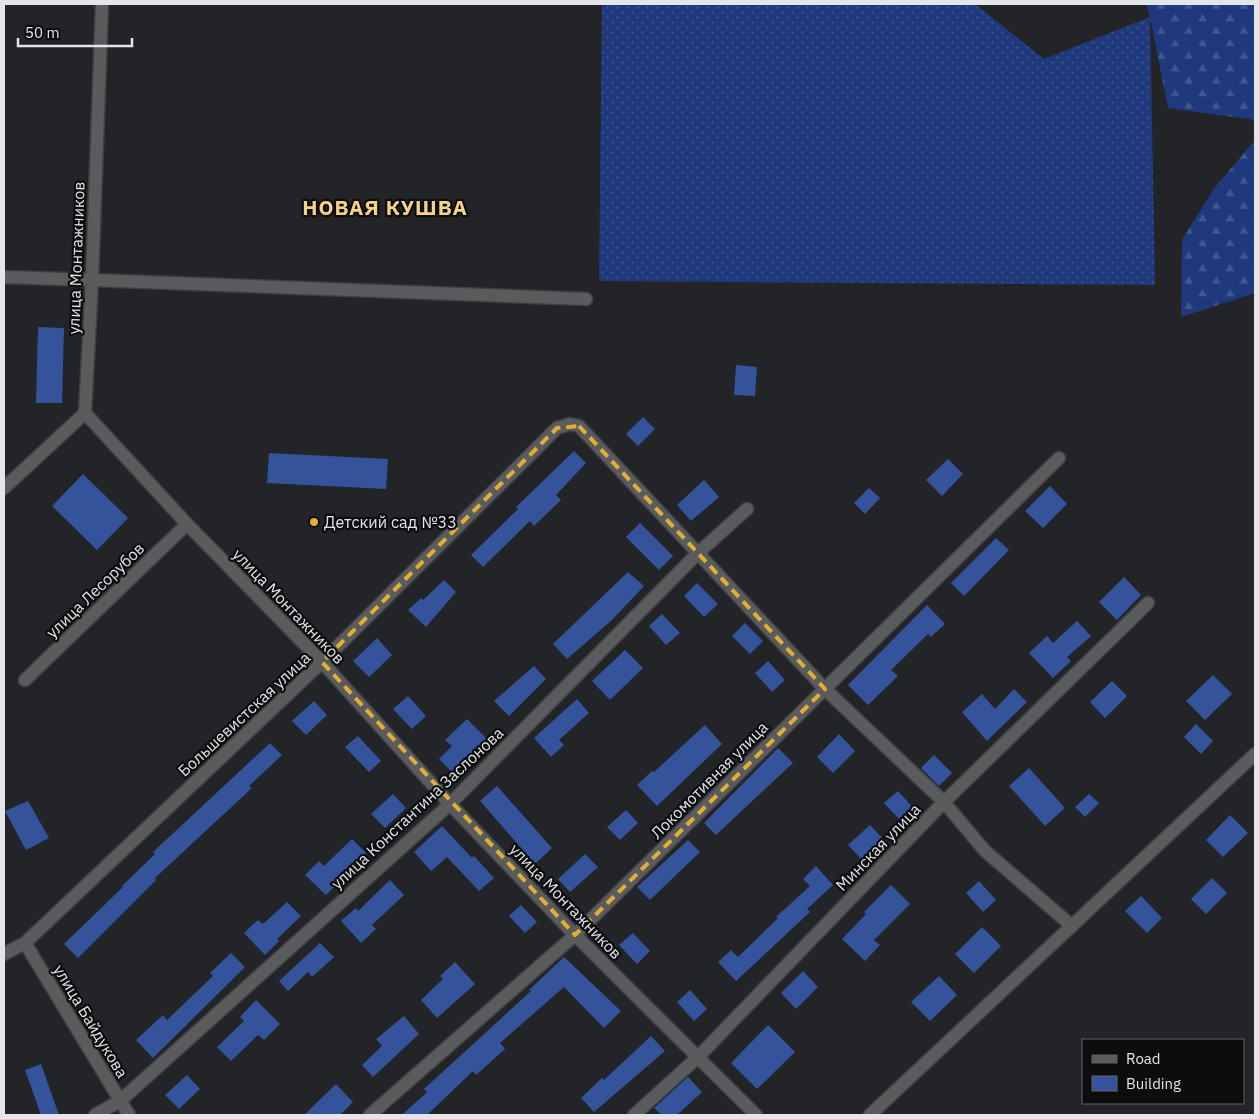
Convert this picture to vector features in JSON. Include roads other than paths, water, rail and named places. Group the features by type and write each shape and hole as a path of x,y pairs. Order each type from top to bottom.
{"street":[{"name":"улица Монтажников","path":"102,4 85,413 187,524 322,662 450,804 575,935 756,1115"},
{"path":"4,277 586,299"},
{"path":"4,488 85,413"},
{"name":"Большевистская улица","path":"4,954 25,944 322,662 562,425 579,426 697,554"},
{"name":"Локомотивная улица","path":"370,1115 575,935 1059,458"},
{"name":"улица Константина Заслонова","path":"95,1115 120,1101 450,804 697,554 747,509"},
{"name":"улица Лесорубов","path":"25,680 187,524"},
{"path":"697,554 825,689 944,802 985,851 1072,926"},
{"name":"Минская улица","path":"634,1115 698,1057 944,802 1148,603"},
{"path":"870,1115 1255,754"},
{"name":"улица Байдукова","path":"25,944 130,1115"}],"place":[{"name":"Детский сад №33","path":"314,522"}],"district":[{"name":"НОВАЯ КУШВА","path":"385,208"}]}
